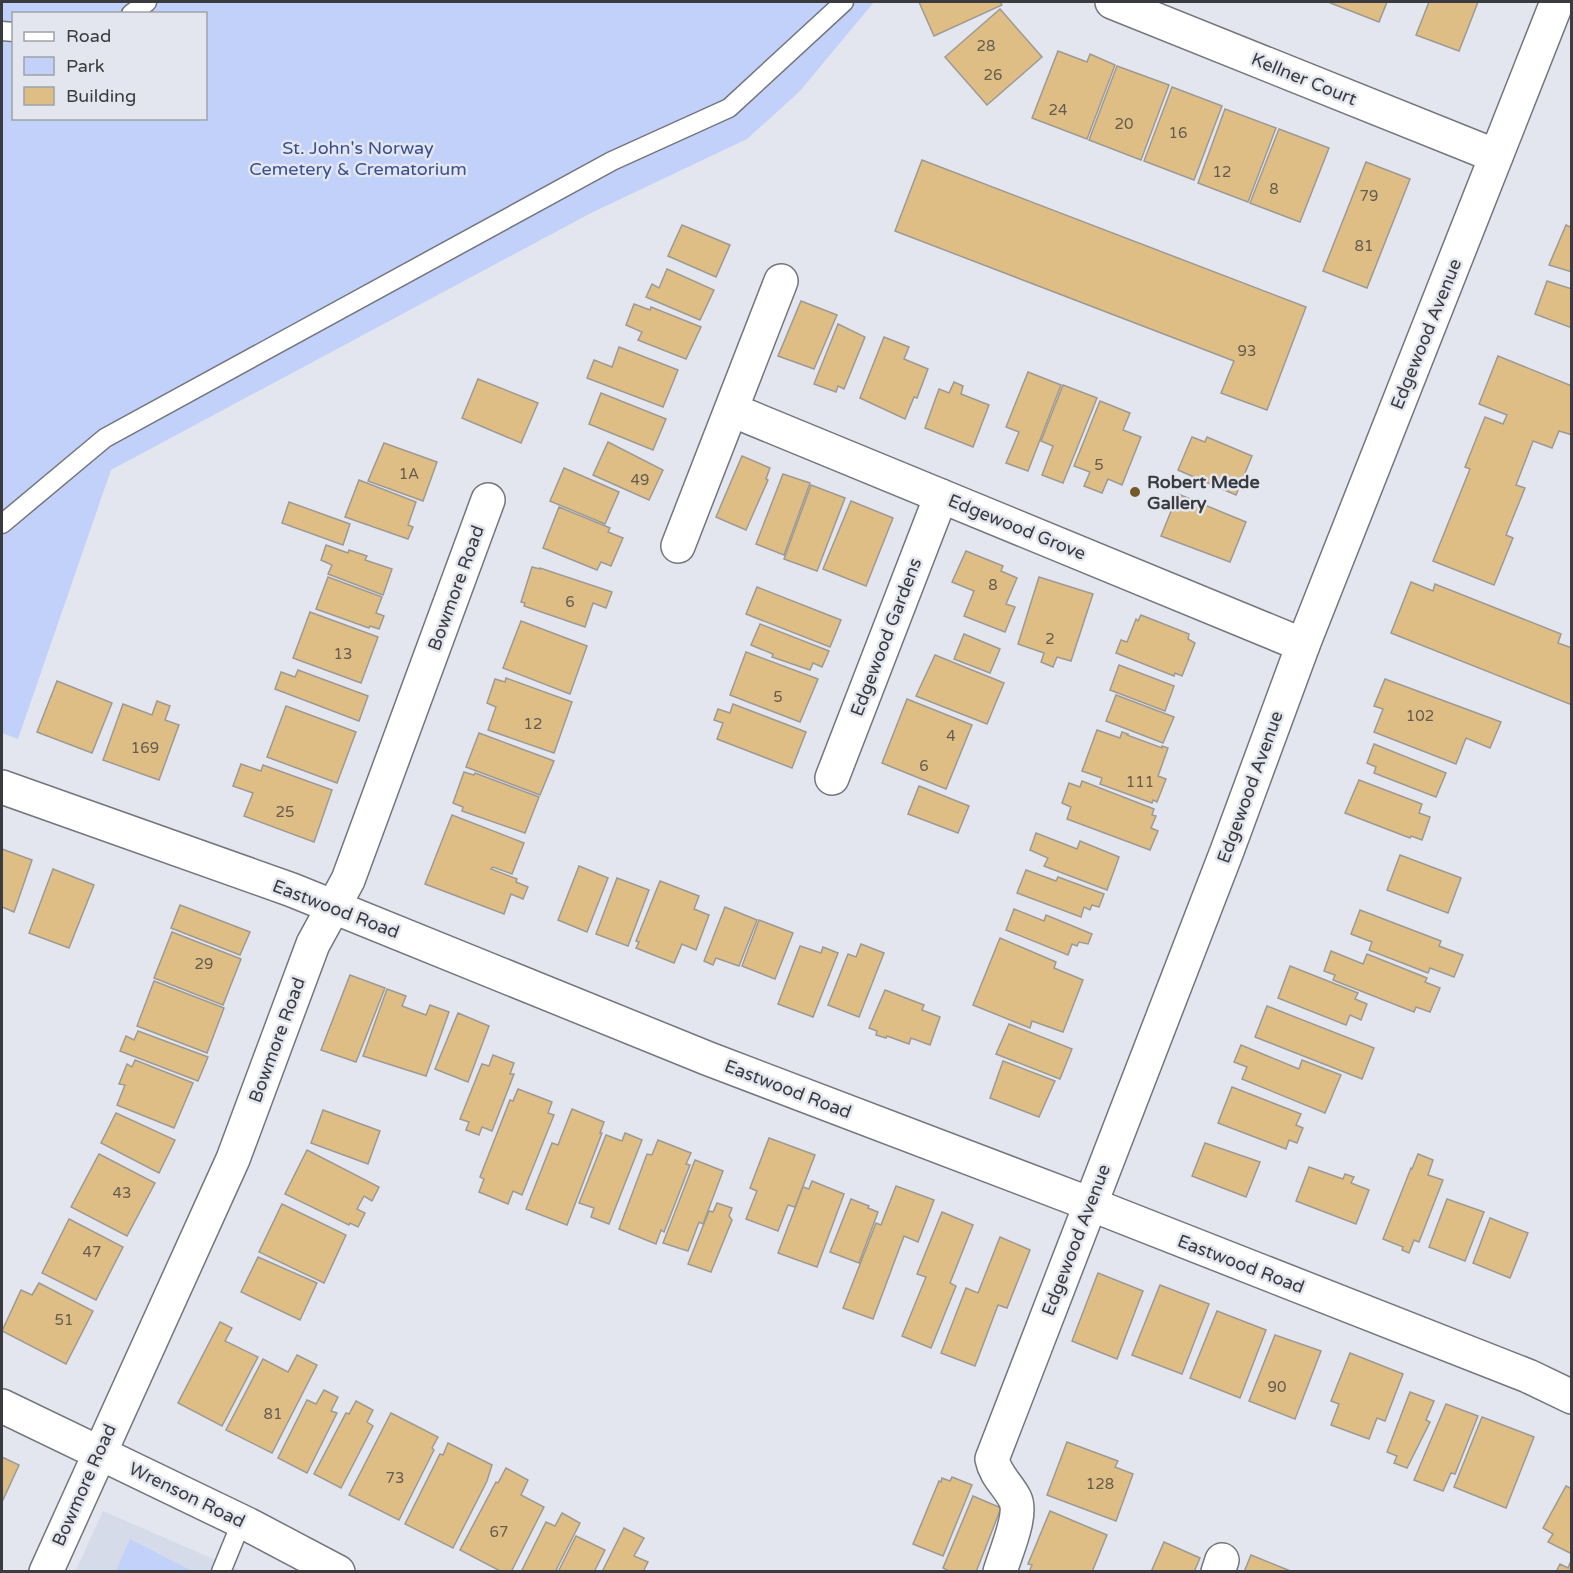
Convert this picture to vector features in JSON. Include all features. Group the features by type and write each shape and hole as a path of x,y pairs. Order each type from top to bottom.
{"street":[{"name":"Kellner Court","path":"1112,2 1496,156"},
{"name":"Edgewood Avenue","path":"1000,1572 1019,1510 1015,1498 993,1468 992,1459 1227,851 1303,645 1557,2"},
{"path":"678,546 781,282"},
{"name":"Edgewood Grove","path":"732,410 1303,645"},
{"name":"Edgewood Gardens","path":"832,778 941,495"},
{"name":"Bowmore Road","path":"46,1572 233,1160 313,944 348,880 488,500"},
{"name":"Eastwood Road","path":"2,787 334,907 709,1059 1090,1204 1528,1376 1572,1397"},
{"name":"Wrenson Road","path":"2,1406 338,1572"}],"lane":[{"path":"134,12 147,2"},
{"path":"2,524 105,438 612,162 729,108 844,2"},
{"path":"221,1572 241,1523"}],"shaded area":[{"path":"103,1511 241,1571 75,1572"}],"green space":[{"name":"St. John's Norway Cemetery & Crematorium","path":"2,2 874,2 800,91 747,139 591,213 111,470 18,739 2,733"},
{"path":"130,1539 192,1571 116,1571"}],"building":[{"path":"919,2 1000,2 1002,5 934,36"},
{"path":"1328,2 1387,2 1379,22"},
{"path":"1429,2 1478,2 1459,51 1416,35"},
{"path":"1000,9 1042,57 987,105 945,57"},
{"path":"1058,51 1087,62 1090,54 1115,65 1087,139 1032,118"},
{"path":"1117,66 1169,85 1141,160 1089,140"},
{"path":"1172,87 1222,106 1194,180 1144,161"},
{"path":"1225,109 1276,128 1248,202 1198,183"},
{"path":"1279,129 1329,148 1300,222 1250,203"},
{"path":"922,160 1306,307 1267,410 1221,393 1234,361 895,231"},
{"path":"1366,162 1410,179 1367,288 1323,271"},
{"path":"682,225 730,245 716,277 668,256"},
{"path":"1566,225 1572,228 1572,272 1549,265"},
{"path":"667,269 714,290 700,320 646,297 652,284 659,288"},
{"path":"1547,281 1572,289 1572,328 1535,314"},
{"path":"801,301 837,315 814,369 778,356"},
{"path":"634,304 650,310 651,307 701,327 686,359 638,340 642,332 626,325"},
{"path":"838,324 865,337 844,389 838,386 836,392 814,384"},
{"path":"884,337 909,347 904,359 928,369 917,398 914,397 905,419 860,398"},
{"path":"619,347 678,370 663,407 587,378 594,360 612,367"},
{"path":"1498,356 1572,386 1572,435 1559,431 1552,448 1533,441 1516,485 1525,488 1506,535 1513,538 1494,585 1433,561 1470,469 1465,467 1485,417 1503,424 1507,415 1479,404"},
{"path":"1028,372 1061,385 1028,471 1006,463 1019,432 1006,427"},
{"path":"478,379 538,403 521,443 462,418"},
{"path":"954,382 963,386 961,394 989,405 973,447 925,428 939,389 949,393"},
{"path":"1063,385 1097,398 1063,483 1042,475 1053,446 1041,441"},
{"path":"601,393 666,419 653,450 589,424"},
{"path":"1100,401 1130,413 1123,430 1141,437 1122,485 1108,479 1102,493 1084,486 1090,472 1074,466"},
{"path":"1192,437 1205,442 1207,437 1252,456 1236,495 1178,470"},
{"path":"608,442 663,470 649,500 593,475"},
{"path":"384,443 437,462 423,501 368,481"},
{"path":"742,456 770,468 766,479 768,480 746,530 716,517"},
{"path":"564,468 619,492 605,524 550,501"},
{"path":"783,474 810,483 784,555 756,544"},
{"path":"359,480 416,502 408,525 413,527 408,539 345,517"},
{"path":"811,485 845,498 817,571 784,559"},
{"path":"1178,494 1246,522 1230,562 1161,536"},
{"path":"851,501 893,518 866,586 823,569"},
{"path":"289,502 350,524 343,545 282,523"},
{"path":"559,507 610,528 608,532 623,538 611,566 601,562 597,570 543,548"},
{"path":"326,545 348,553 349,550 367,556 365,560 392,569 383,595 328,574 332,565 321,560"},
{"path":"966,551 1003,566 1001,571 1017,578 1006,604 1015,607 1005,632 964,616 974,591 952,582"},
{"path":"532,567 612,592 606,608 593,603 585,627 524,606 525,603 521,602"},
{"path":"328,577 382,597 376,613 384,616 379,629 370,626 369,628 316,609"},
{"path":"1039,577 1093,594 1071,661 1057,657 1053,667 1041,662 1044,653 1018,644"},
{"path":"1411,582 1433,591 1435,584 1561,634 1558,643 1572,648 1572,705 1391,633"},
{"path":"757,587 841,620 830,647 746,614"},
{"path":"310,612 378,637 361,683 293,658"},
{"path":"1141,615 1189,634 1188,639 1195,643 1182,676 1175,673 1174,676 1116,653 1121,640 1127,642 1136,619 1138,621"},
{"path":"521,621 587,646 570,694 503,668"},
{"path":"760,624 829,651 822,667 813,663 810,670 772,657 773,654 751,645"},
{"path":"964,634 1000,649 990,673 954,659"},
{"path":"746,652 818,679 800,722 730,695"},
{"path":"935,655 1004,683 987,724 916,696"},
{"path":"1119,665 1174,686 1165,711 1110,690"},
{"path":"298,670 368,696 359,721 275,689 281,672 295,677"},
{"path":"506,678 572,702 554,753 488,730 496,707 487,703 495,679 505,682"},
{"path":"1385,679 1501,722 1490,748 1466,738 1456,764 1374,732 1383,709 1374,706"},
{"path":"57,681 112,703 92,753 37,732"},
{"path":"1116,695 1174,717 1163,743 1106,721"},
{"path":"907,699 972,725 946,789 882,763"},
{"path":"157,701 170,706 165,720 179,725 159,780 103,760 123,704 152,715"},
{"path":"733,704 806,732 792,768 717,739 723,723 714,720 718,709 730,713"},
{"path":"286,706 356,732 337,783 267,757"},
{"path":"1097,730 1120,738 1122,732 1162,748 1162,746 1168,748 1158,776 1166,779 1157,802 1153,800 1152,803 1100,784 1102,778 1082,771"},
{"path":"479,733 554,761 540,795 466,767"},
{"path":"1374,744 1446,773 1436,797 1374,773 1376,767 1367,763"},
{"path":"241,764 261,771 263,765 332,790 314,842 244,816 253,793 233,786"},
{"path":"464,772 474,775 475,773 539,797 525,833 462,811 463,807 453,803"},
{"path":"1359,780 1422,804 1419,813 1430,817 1422,840 1411,836 1410,838 1345,813"},
{"path":"1082,781 1154,809 1152,815 1156,816 1151,828 1158,831 1150,850 1067,819 1071,807 1062,803 1069,783 1080,787"},
{"path":"919,786 969,806 958,833 908,814"},
{"path":"452,815 524,843 512,874 493,867 491,869 517,879 516,882 528,887 523,899 511,894 504,914 425,884"},
{"path":"1036,833 1077,849 1080,841 1119,857 1107,890 1044,866 1048,858 1030,850"},
{"path":"2,849 32,860 14,912 2,907"},
{"path":"1400,855 1461,878 1448,913 1387,890"},
{"path":"579,866 608,878 587,932 558,920"},
{"path":"53,869 94,885 69,948 29,933"},
{"path":"1026,870 1056,881 1058,877 1104,894 1099,907 1092,905 1090,910 1084,907 1081,917 1017,893"},
{"path":"617,878 649,890 628,946 596,934"},
{"path":"660,881 699,896 694,909 709,915 696,950 682,944 674,963 636,948 639,942 636,941"},
{"path":"180,905 250,932 240,955 171,928"},
{"path":"725,907 757,920 739,966 716,958 713,965 704,961"},
{"path":"1014,909 1044,921 1046,915 1092,934 1088,944 1079,942 1077,946 1072,944 1068,955 1006,930"},
{"path":"1360,910 1441,941 1439,946 1463,955 1454,977 1430,968 1428,973 1369,950 1372,942 1351,934"},
{"path":"759,920 793,933 775,979 742,966"},
{"path":"172,932 241,959 223,1005 154,978"},
{"path":"1000,938 1056,962 1054,968 1083,980 1063,1032 1032,1021 1030,1028 973,1005"},
{"path":"861,944 884,953 859,1017 828,1005 848,954 856,957"},
{"path":"800,946 821,953 823,947 838,953 813,1017 778,1004"},
{"path":"1331,951 1363,964 1367,954 1427,978 1425,982 1440,988 1430,1012 1416,1007 1414,1012 1333,980 1335,975 1324,971"},
{"path":"1290,966 1358,993 1355,999 1367,1004 1361,1020 1350,1015 1346,1025 1278,998"},
{"path":"350,975 385,988 356,1062 321,1050"},
{"path":"154,981 224,1008 207,1053 137,1026"},
{"path":"387,989 406,996 402,1006 426,1015 430,1005 449,1012 426,1076 363,1056"},
{"path":"885,990 924,1005 922,1010 940,1017 930,1045 911,1038 909,1044 887,1036 886,1038 876,1035 877,1031 869,1028"},
{"path":"1267,1006 1374,1048 1362,1079 1255,1037"},
{"path":"458,1013 489,1026 468,1082 435,1069"},
{"path":"1009,1024 1072,1049 1060,1079 996,1054"},
{"path":"138,1031 208,1057 198,1081 120,1051 126,1036 134,1040"},
{"path":"1241,1045 1299,1069 1302,1060 1341,1075 1325,1113 1242,1079 1247,1067 1234,1062"},
{"path":"493,1055 514,1063 510,1074 514,1074 492,1131 482,1127 479,1135 466,1130 469,1122 460,1119 482,1064 489,1066"},
{"path":"135,1060 193,1083 174,1128 117,1105 125,1085 119,1084 127,1064 132,1067"},
{"path":"1003,1061 1055,1081 1039,1117 990,1098"},
{"path":"1232,1087 1301,1114 1296,1125 1303,1128 1297,1143 1289,1140 1286,1149 1218,1123"},
{"path":"518,1089 552,1102 548,1113 554,1115 522,1195 513,1191 508,1204 479,1192 484,1179 480,1177 510,1100 513,1101"},
{"path":"572,1109 604,1122 600,1133 602,1133 567,1225 526,1209 552,1143 558,1145"},
{"path":"323,1110 380,1131 368,1164 311,1143"},
{"path":"116,1113 175,1140 159,1173 101,1143"},
{"path":"625,1133 642,1140 609,1224 591,1217 594,1208 579,1203 606,1135 622,1141"},
{"path":"769,1138 815,1155 795,1207 788,1205 778,1231 746,1219 757,1191 750,1188"},
{"path":"658,1140 691,1153 686,1164 690,1165 664,1232 661,1230 656,1244 619,1229 647,1154 652,1155"},
{"path":"1205,1143 1260,1162 1246,1197 1192,1176"},
{"path":"307,1150 379,1187 372,1201 364,1196 357,1209 365,1213 358,1227 350,1223 349,1225 285,1194"},
{"path":"99,1154 155,1183 127,1236 71,1207"},
{"path":"1418,1154 1433,1160 1428,1175 1443,1180 1419,1242 1414,1240 1409,1253 1402,1250 1403,1247 1383,1239"},
{"path":"695,1160 723,1171 703,1224 699,1222 688,1251 663,1243"},
{"path":"1309,1167 1343,1179 1345,1174 1354,1177 1351,1183 1369,1190 1356,1224 1296,1201"},
{"path":"812,1181 844,1194 817,1267 778,1253 803,1187 809,1189"},
{"path":"896,1186 934,1200 918,1242 904,1236 873,1319 843,1308 876,1223 881,1225"},
{"path":"851,1199 878,1212 859,1263 830,1252"},
{"path":"1447,1199 1484,1212 1465,1261 1429,1247"},
{"path":"717,1203 732,1208 729,1216 732,1220 711,1272 688,1264 709,1211 713,1212"},
{"path":"282,1204 346,1235 324,1283 259,1252"},
{"path":"942,1212 973,1225 950,1283 956,1286 931,1348 902,1336 926,1277 917,1274"},
{"path":"1490,1218 1528,1233 1510,1278 1473,1263"},
{"path":"69,1219 123,1247 96,1300 42,1273"},
{"path":"1000,1237 1030,1250 1007,1308 998,1305 975,1366 941,1353 966,1288 978,1293"},
{"path":"258,1257 317,1283 300,1320 241,1292"},
{"path":"1098,1273 1143,1291 1117,1359 1072,1341"},
{"path":"39,1283 93,1311 66,1364 2,1331 21,1290 32,1295"},
{"path":"1160,1285 1209,1304 1182,1374 1132,1355"},
{"path":"1217,1311 1266,1330 1240,1398 1190,1378"},
{"path":"220,1322 232,1328 225,1341 258,1357 222,1426 178,1403"},
{"path":"1275,1335 1321,1351 1295,1419 1249,1401"},
{"path":"1350,1353 1403,1374 1385,1421 1377,1418 1369,1439 1331,1425 1339,1404 1331,1401"},
{"path":"297,1355 317,1365 272,1453 226,1430 263,1359 288,1372"},
{"path":"324,1390 338,1397 331,1411 337,1413 307,1473 278,1458 307,1400 316,1404"},
{"path":"1410,1392 1434,1401 1426,1420 1430,1422 1407,1468 1394,1463 1397,1456 1387,1452"},
{"path":"356,1401 373,1410 367,1422 373,1426 341,1488 314,1474 346,1413 349,1414"},
{"path":"1446,1404 1478,1416 1455,1474 1451,1473 1443,1491 1414,1480"},
{"path":"391,1413 438,1437 432,1448 434,1450 399,1520 349,1495"},
{"path":"1482,1417 1534,1437 1506,1508 1454,1487"},
{"path":"1067,1442 1118,1461 1115,1467 1133,1474 1116,1521 1047,1495"},
{"path":"448,1443 492,1465 487,1481 453,1548 405,1524 440,1454 443,1455"},
{"path":"2,1457 19,1465 2,1502"},
{"path":"506,1468 528,1480 521,1495 544,1507 511,1572 502,1572 460,1550 496,1482 498,1483"},
{"path":"952,1477 972,1485 943,1556 913,1544 939,1481 941,1482 942,1478 950,1481"},
{"path":"1566,1486 1572,1489 1572,1554 1548,1542 1553,1534 1543,1528"},
{"path":"973,1496 1001,1508 976,1572 951,1572 943,1568"},
{"path":"1050,1511 1107,1535 1092,1572 1029,1572 1032,1565 1028,1564"},
{"path":"562,1513 580,1523 555,1572 521,1572 546,1522 555,1526"},
{"path":"624,1528 644,1538 634,1556 648,1562 643,1572 602,1572"},
{"path":"576,1536 605,1550 594,1572 558,1572"},
{"path":"1164,1542 1200,1558 1194,1572 1151,1572"},
{"path":"1251,1555 1293,1572 1244,1572"},
{"path":"1570,1563 1572,1572 1556,1572 1560,1564 1568,1568"}],"place":[{"name":"Robert Mede Gallery","path":"1135,492"}]}
